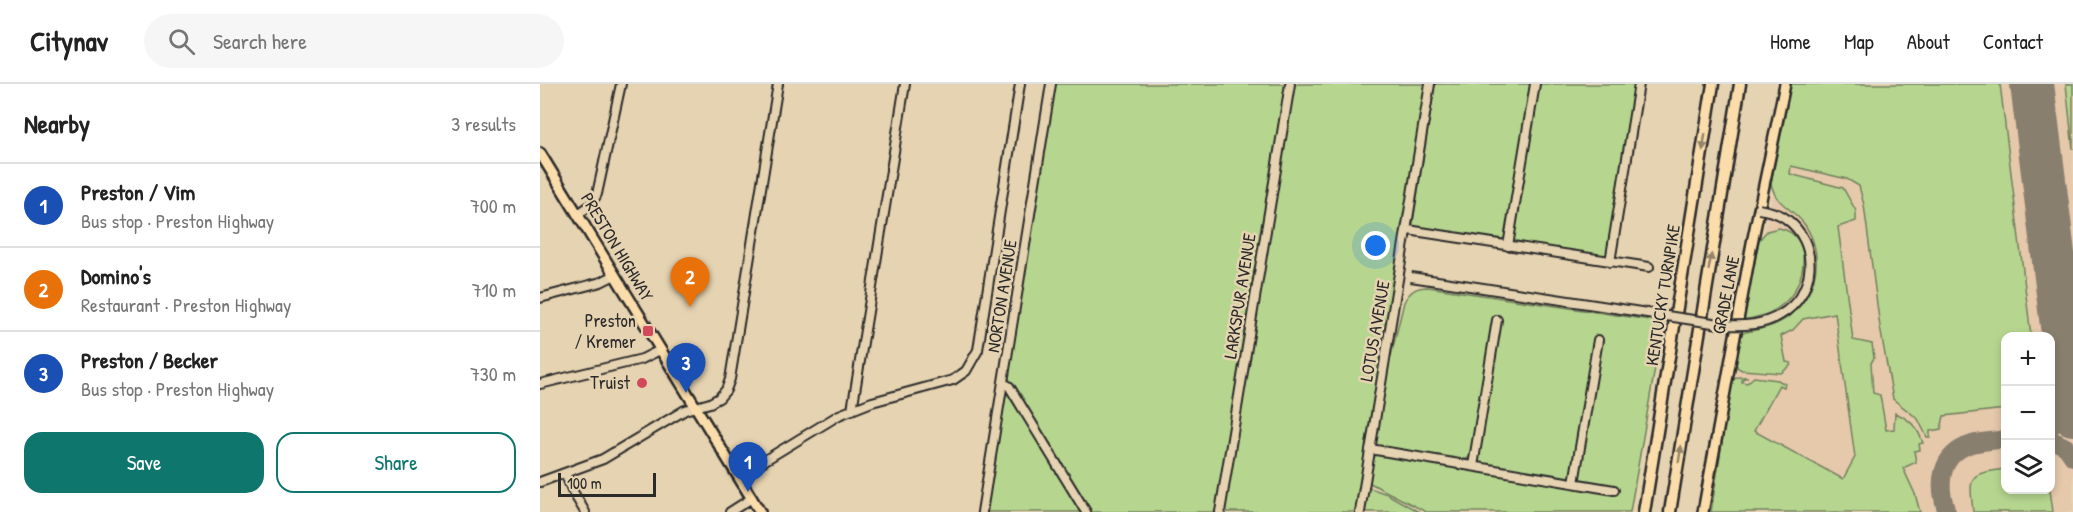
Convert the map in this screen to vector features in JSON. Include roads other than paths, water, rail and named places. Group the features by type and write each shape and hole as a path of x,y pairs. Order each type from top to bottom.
{"highway":[{"name":"KENTUCKY TURNPIKE","path":"1644,512 1713,84"},
{"path":"1670,512 1740,84"}],"main road":[{"name":"GRADE LANE","path":"1703,512 1759,209 1785,84"},
{"name":"PRESTON HIGHWAY","path":"540,153 760,512"}],"street":[{"path":"578,214 591,205 597,194 621,84"},
{"path":"540,482 603,459 685,410 710,403 722,396 726,390 730,379 778,84"},
{"path":"852,410 905,84"},
{"name":"NORTON AVENUE","path":"739,476 840,415 872,402 953,380 971,365 978,350 981,335 1020,84"},
{"name":"NORTON AVENUE","path":"982,512 1051,84"},
{"name":"LARKSPUR AVENUE","path":"1220,512 1290,84"},
{"name":"LOTUS AVENUE","path":"1360,512 1408,230 1430,84"},
{"path":"1508,246 1535,84"},
{"path":"1610,262 1639,84"},
{"path":"1400,275 1745,326 1779,316 1795,303 1805,287 1810,265 1807,243 1798,230 1780,215 1759,209"},
{"path":"1408,230 1649,267"},
{"path":"540,298 601,282 615,275"},
{"path":"1473,466 1497,320"},
{"path":"1574,483 1598,340"},
{"path":"540,384 642,359 660,350"},
{"path":"1003,383 1009,386 1086,512"},
{"path":"1370,450 1614,490"},
{"path":"565,473 585,512"},
{"path":"730,512 752,498"}],"place":[{"name":"Domino's","path":"690,307"},
{"name":"Preston / Kremer","path":"648,331"},
{"name":"Truist","path":"642,383"},
{"name":"Preston / Becker","path":"686,393"},
{"name":"Preston / Vim","path":"748,492"}]}
